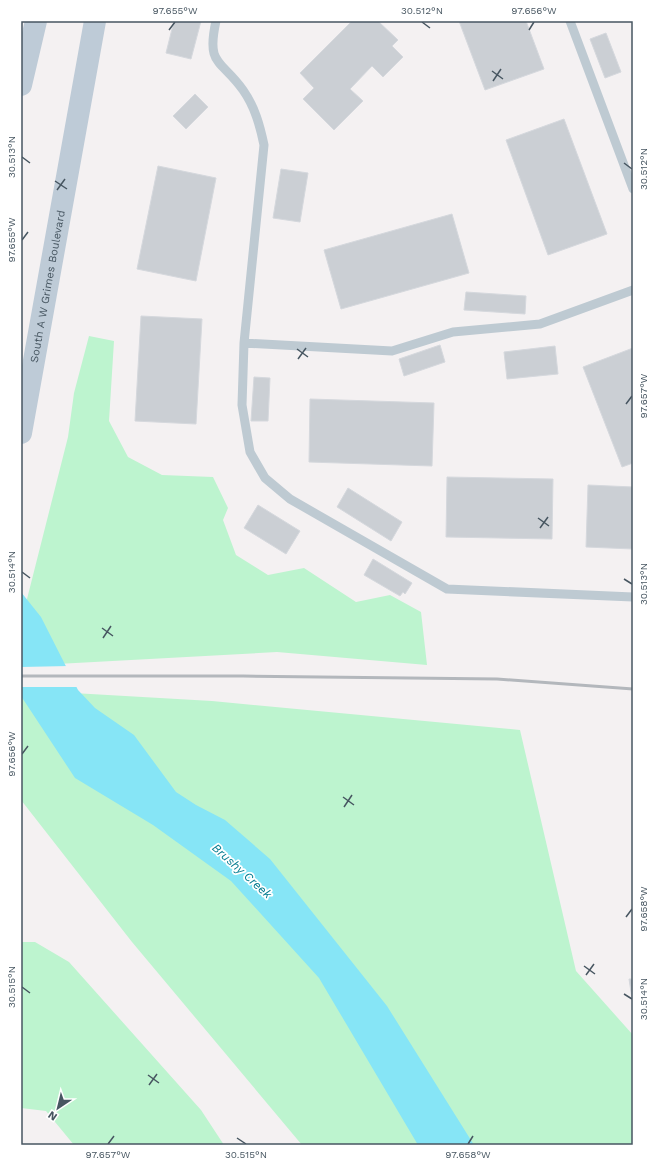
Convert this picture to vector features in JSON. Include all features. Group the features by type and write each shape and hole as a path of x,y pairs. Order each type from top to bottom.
{"main road":[{"path":"21,85 36,21"},
{"name":"South A W Grimes Boulevard","path":"21,433 95,21"}],"lane":[{"path":"216,21 212,41 215,60 244,90 259,121 264,145 244,343 242,405 250,452 265,478 290,499 447,589 633,597"},
{"path":"570,21 633,189"},
{"path":"244,343 392,352 453,332 540,324 633,290"}],"green space":[{"path":"89,336 114,341 109,421 128,457 162,475 213,477 228,508 223,520 236,555 268,575 304,568 356,602 390,595 421,612 427,665 277,652 57,664 26,603 68,437 74,393"},
{"path":"21,690 212,701 520,730 576,971 633,1035 633,1145 302,1145 132,942 21,800"},
{"path":"21,942 35,942 69,962 201,1110 224,1145 74,1145 46,1111 21,1108"}],"water":[{"name":"Brushy Creek","path":"21,592 41,617 78,690 95,708 134,735 176,792 196,805 225,820 270,859 387,1006 474,1145 418,1145 319,978 231,881 153,825 75,778 21,696"}],"pier":[{"path":"69,666 79,687 21,687 21,667"}],"building":[{"path":"174,21 201,21 191,59 166,53"},
{"path":"352,21 378,21 398,40 392,46 403,57 383,77 372,66 350,89 363,101 334,130 303,99 314,88 300,73"},
{"path":"459,21 526,21 544,69 485,90"},
{"path":"606,33 621,72 605,78 590,39"},
{"path":"195,94 208,107 186,129 173,116"},
{"path":"564,119 607,234 548,255 506,140"},
{"path":"158,166 216,178 196,281 137,269"},
{"path":"281,169 308,173 300,222 273,218"},
{"path":"452,214 469,273 341,309 324,250"},
{"path":"466,292 526,296 525,314 464,310"},
{"path":"141,316 202,319 196,424 135,421"},
{"path":"440,345 445,362 404,376 399,359"},
{"path":"555,346 558,374 507,379 504,352"},
{"path":"633,348 633,463 622,467 583,367"},
{"path":"254,377 270,378 268,421 251,421"},
{"path":"310,399 434,403 432,466 309,462"},
{"path":"447,477 553,479 552,539 446,537"},
{"path":"588,485 633,487 633,549 586,547"},
{"path":"348,488 402,522 391,541 337,507"},
{"path":"258,505 300,531 286,554 244,528"},
{"path":"373,559 412,583 405,594 403,592 400,596 364,575"},
{"path":"629,979 633,979 633,1005"}],"railway":[{"path":"21,676 243,676 497,679 633,689"}]}
